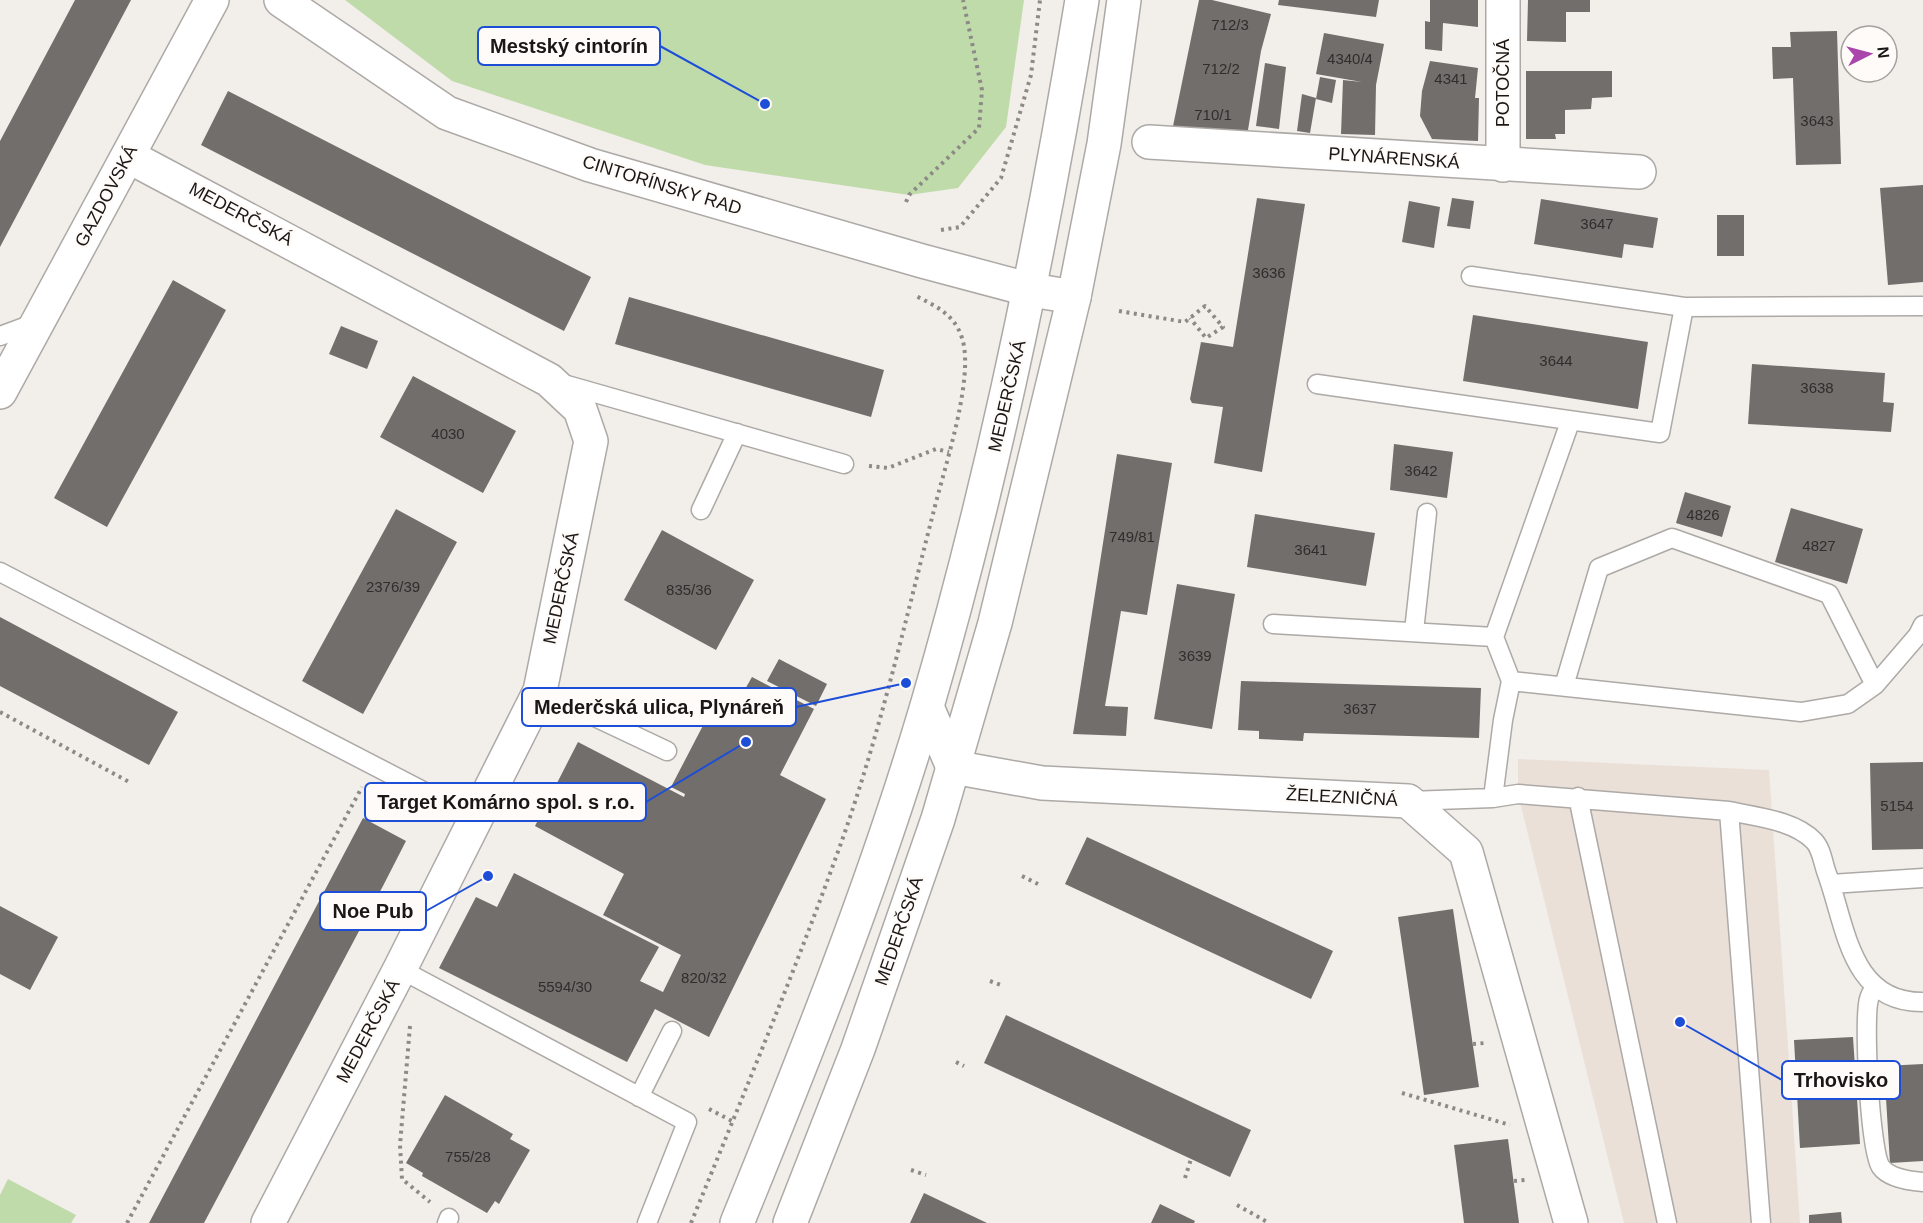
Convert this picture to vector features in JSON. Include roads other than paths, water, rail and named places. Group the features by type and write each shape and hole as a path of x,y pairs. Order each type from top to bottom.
{"street":[{"name":"GAZDOVSKÁ","path":"0,392 212,0"},
{"name":"CINTORÍNSKY RAD","path":"281,0 447,113 590,165 921,261 1031,290 1074,297"},
{"name":"MEDERČSKÁ","path":"737,1223 822,1006 888,828 927,707 976,530 1031,290 1082,0"},
{"name":"MEDERČSKÁ","path":"790,1223 858,1048 938,819 995,623 1074,297 1104,144 1124,0"},
{"name":"POTOČNÁ","path":"1503,0 1503,165"},
{"name":"PLYNÁRENSKÁ","path":"1149,142 1639,172"},
{"name":"MEDERČSKÁ","path":"128,156 549,380 580,410 591,441 540,691 477,819 407,973 268,1223"},
{"path":"927,707 953,767"},
{"name":"ŽELEZNIČNÁ","path":"953,767 1042,783 1407,801 1466,852 1571,1223"}],"lane":[{"path":"1471,276 1684,307 1923,306"},
{"path":"1317,384 1570,422 1660,433 1684,307"},
{"path":"0,336 38,322"},
{"path":"549,380 844,465"},
{"path":"1493,798 1503,720 1511,681 1494,637 1570,422"},
{"path":"701,510 737,433"},
{"path":"1414,631 1427,513"},
{"path":"1564,686 1599,568 1672,538 1829,594 1875,685"},
{"path":"0,572 477,819"},
{"path":"1273,624 1494,637"},
{"path":"1511,681 1801,712 1848,704 1875,685 1918,635 1923,625"},
{"path":"540,691 667,751"},
{"path":"1407,801 1493,798 1518,794 1578,797 1729,811 1798,828 1816,843 1832,884 1842,923 1859,969 1875,987 1902,1002 1923,1002"},
{"path":"1578,797 1667,1223"},
{"path":"1729,811 1761,1223"},
{"path":"1832,884 1923,878"},
{"path":"407,973 687,1122 647,1223"},
{"path":"1875,987 1869,999 1866,1024 1873,1148 1881,1168 1894,1176 1923,1182"},
{"path":"639,1097 672,1031"}],"place":[{"name":"Mestský cintorín","path":"765,104"},
{"name":"Mederčská ulica, Plynáreň","path":"906,683"},
{"name":"Target Komárno spol. s r.o.","path":"746,742"},
{"name":"Noe Pub","path":"488,876"},
{"name":"Trhovisko","path":"1680,1022"}]}
